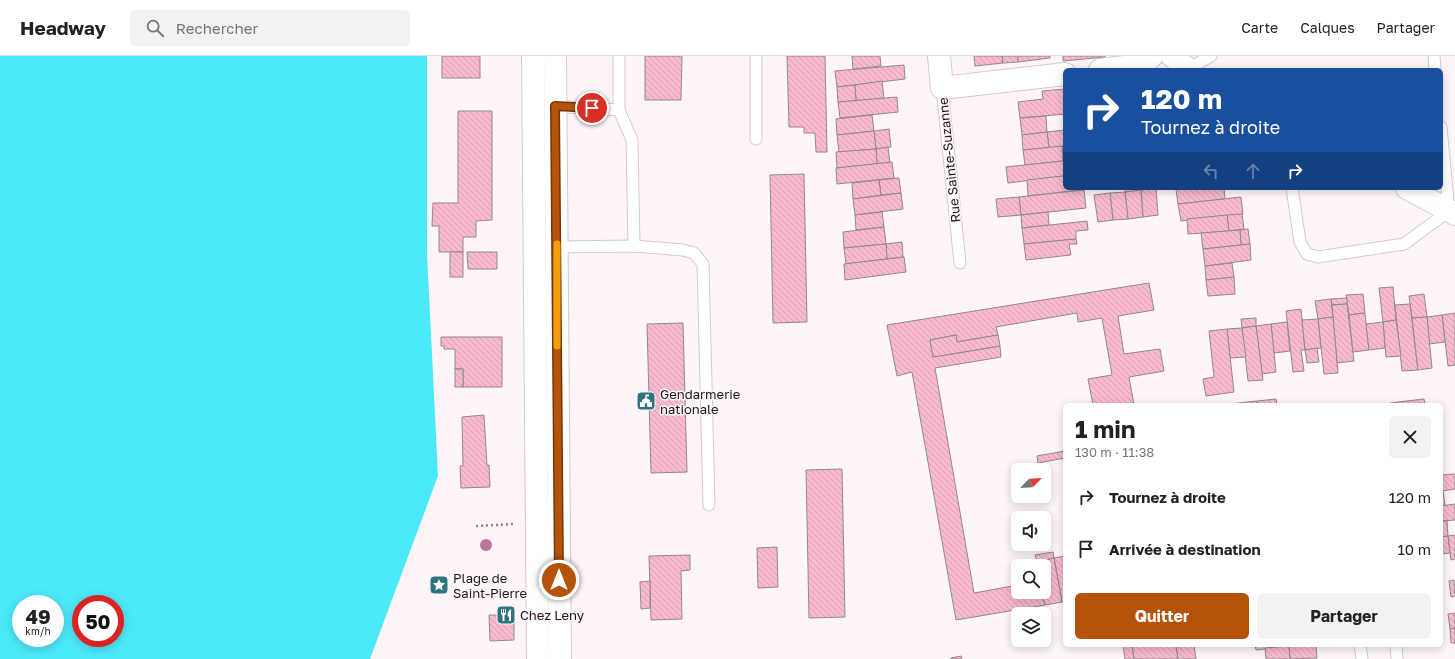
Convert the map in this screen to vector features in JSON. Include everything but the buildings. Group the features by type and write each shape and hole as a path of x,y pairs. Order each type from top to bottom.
{"main road":[{"path":"533,56 544,105 557,247 560,659"},
{"path":"538,659 535,326 544,105 555,56"},
{"name":"Rue Sainte-Suzanne","path":"939,56 942,88"},
{"path":"1116,68 1141,65 1152,56"},
{"path":"942,88 1063,74"},
{"path":"1411,190 1452,212"}],"lane":[{"path":"619,56 619,110 632,140 634,246"},
{"path":"756,56 756,139"},
{"path":"1183,65 1211,56"},
{"path":"1434,56 1435,68"},
{"name":"Rue Sainte-Suzanne","path":"942,88 960,263"},
{"path":"544,105 619,110"},
{"path":"1292,190 1300,242 1307,254 1318,257 1404,244 1452,212 1443,142"},
{"path":"557,247 634,246 689,252 694,253 703,264 710,505"},
{"path":"535,326 557,326"},
{"path":"1360,647 1362,659"},
{"path":"1396,647 1397,659"}],"path":[{"path":"476,526 520,523"}],"water":[{"path":"0,56 427,56 427,253 438,476 370,659 0,659"}],"slow traffic":[{"path":"557,244 557,346"}],"place":[{"name":"Gendarmerie nationale","path":"646,401"},
{"name":"Plage de Saint-Pierre","path":"439,585"},
{"name":"Chez Leny","path":"506,615"}],"route":[{"path":"559,580 555,106 592,108"}]}
